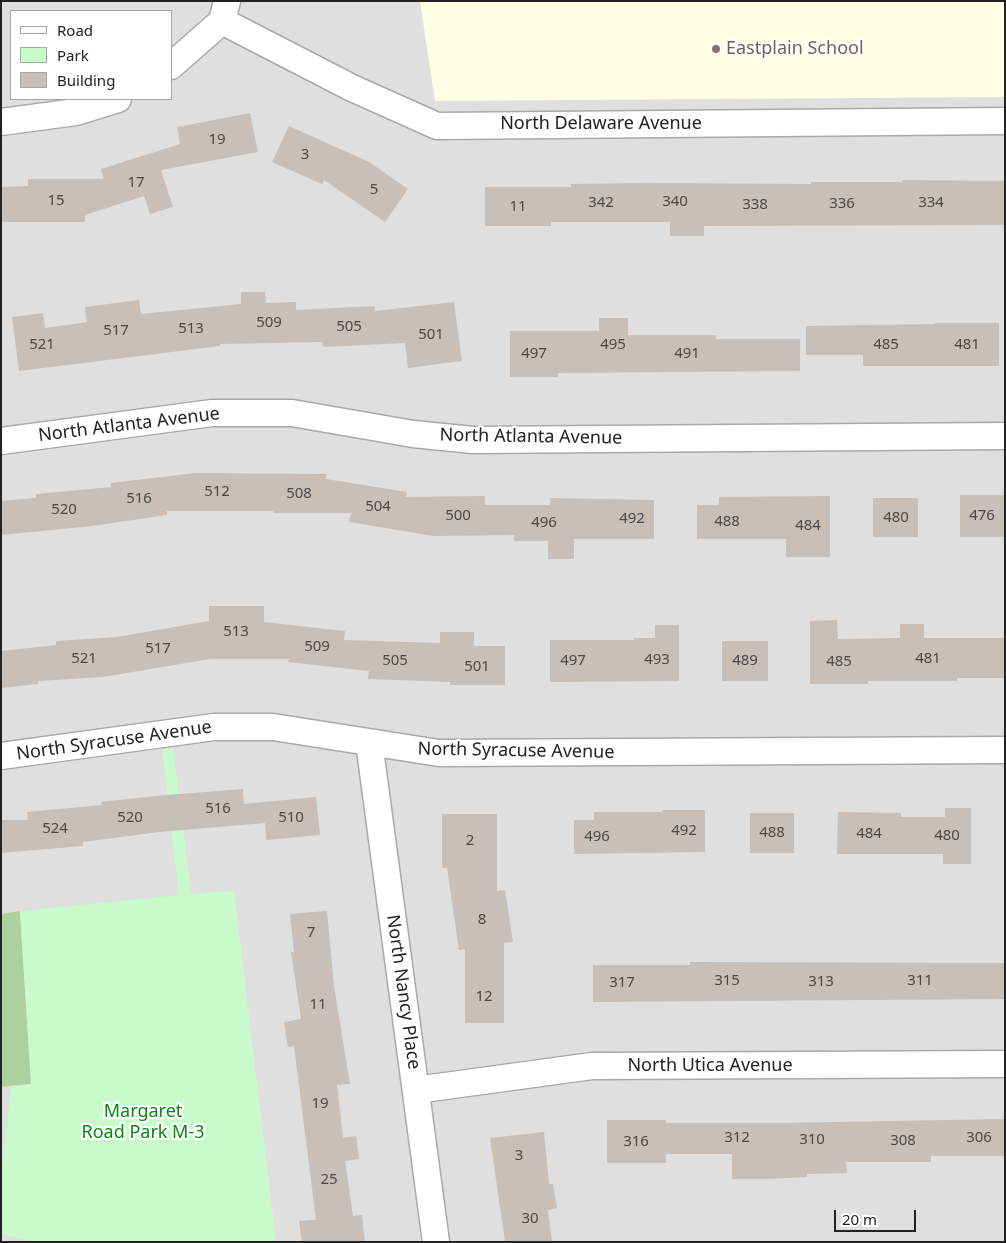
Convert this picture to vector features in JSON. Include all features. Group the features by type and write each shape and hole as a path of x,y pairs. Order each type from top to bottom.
{"street":[{"path":"172,65 224,11"},
{"name":"North Delaware Avenue","path":"224,11 352,88 437,126 1005,121"},
{"path":"1,122 76,112 115,100"},
{"name":"North Atlanta Avenue","path":"1,441 212,413 292,413 413,434 473,440 1005,436"},
{"name":"North Syracuse Avenue","path":"1,756 214,727 273,727 439,753 1005,750"},
{"name":"North Nancy Place","path":"369,742 436,1242"},
{"name":"North Utica Avenue","path":"416,1090 592,1066 1005,1064"}],"shaded area":[{"path":"1,1 1005,1 1005,1242 1,1242"},
{"name":"Eastplain School","path":"420,1 1005,1 1005,97 435,101"}],"green space":[{"name":"Margaret Road Park M-3","path":"173,748 191,894 234,891 276,1242 35,1242 1,1234 1,1183 11,1086 31,1084 20,911 179,895 162,749"},
{"path":"20,911 31,1084 1,1087 1,914"}],"building":[{"path":"250,113 258,152 161,170 173,207 150,214 144,196 85,215 85,222 1,222 1,187 28,186 28,179 104,179 101,169 180,144 177,127"},
{"path":"289,126 369,162 408,189 385,222 324,180 322,184 272,162"},
{"path":"902,180 1005,181 1005,225 704,226 704,236 670,236 670,222 551,222 551,226 485,226 485,187 571,187 571,184 647,183 811,184 811,182 902,182"},
{"path":"241,292 265,292 266,303 296,302 296,310 375,306 375,311 454,302 462,361 408,368 405,343 323,347 322,342 220,344 220,346 19,371 12,317 43,313 45,328 87,322 85,307 139,300 141,314 241,304"},
{"path":"599,318 628,318 628,335 716,335 716,339 800,339 800,371 558,373 558,377 510,377 510,331 599,331"},
{"path":"999,323 999,366 863,366 863,355 806,355 806,326"},
{"path":"195,473 326,474 326,479 407,492 406,497 485,496 485,505 550,505 550,498 654,500 654,539 574,539 574,559 548,559 548,541 514,541 514,535 433,536 349,522 351,513 273,513 273,511 167,511 167,515 92,526 1,535 1,501 36,498 36,494 111,487 111,483"},
{"path":"960,495 1005,495 1005,537 960,537"},
{"path":"830,496 830,557 786,557 786,539 697,539 697,505 719,505 719,497"},
{"path":"873,498 918,498 918,537 873,537"},
{"path":"209,606 264,606 264,622 345,631 344,640 440,643 440,632 474,632 474,646 505,646 505,685 450,685 450,682 368,679 369,671 288,662 289,659 210,659 103,677 38,681 38,684 1,688 1,651 56,645 56,641 117,637 209,621"},
{"path":"837,620 838,639 900,638 900,624 924,624 924,638 1005,638 1005,678 957,678 957,681 868,681 868,684 810,684 810,621"},
{"path":"655,625 679,625 679,681 550,682 550,640 634,640 634,638 655,638"},
{"path":"722,641 768,641 768,681 722,681"},
{"path":"243,789 244,804 316,797 320,835 266,840 265,823 159,832 83,842 83,846 1,853 1,820 28,820 27,812 102,805 101,802 155,796"},
{"path":"945,808 971,808 971,864 943,864 943,854 837,854 838,812 901,813 901,817 945,817"},
{"path":"662,810 705,810 705,852 574,854 574,820 594,820 594,812 662,812"},
{"path":"750,813 794,813 794,853 750,853"},
{"path":"442,814 497,814 497,891 505,890 513,942 504,943 504,1023 465,1023 465,949 459,950 447,868 442,868"},
{"path":"327,911 334,986 350,1084 337,1085 343,1138 356,1136 359,1159 345,1161 353,1216 362,1215 365,1242 302,1242 299,1221 316,1220 294,1046 288,1047 284,1022 301,1019 291,952 294,952 290,914"},
{"path":"690,962 1005,963 1005,999 593,1002 593,965 690,965"},
{"path":"1005,1119 1005,1156 931,1156 931,1162 846,1162 847,1173 807,1174 807,1177 767,1179 732,1179 732,1154 666,1154 666,1163 607,1163 607,1120 666,1120 666,1123 777,1123"},
{"path":"544,1132 549,1184 553,1184 557,1208 548,1210 552,1242 505,1242 490,1138"}],"place":[{"name":"Eastplain School","path":"716,49"}]}
